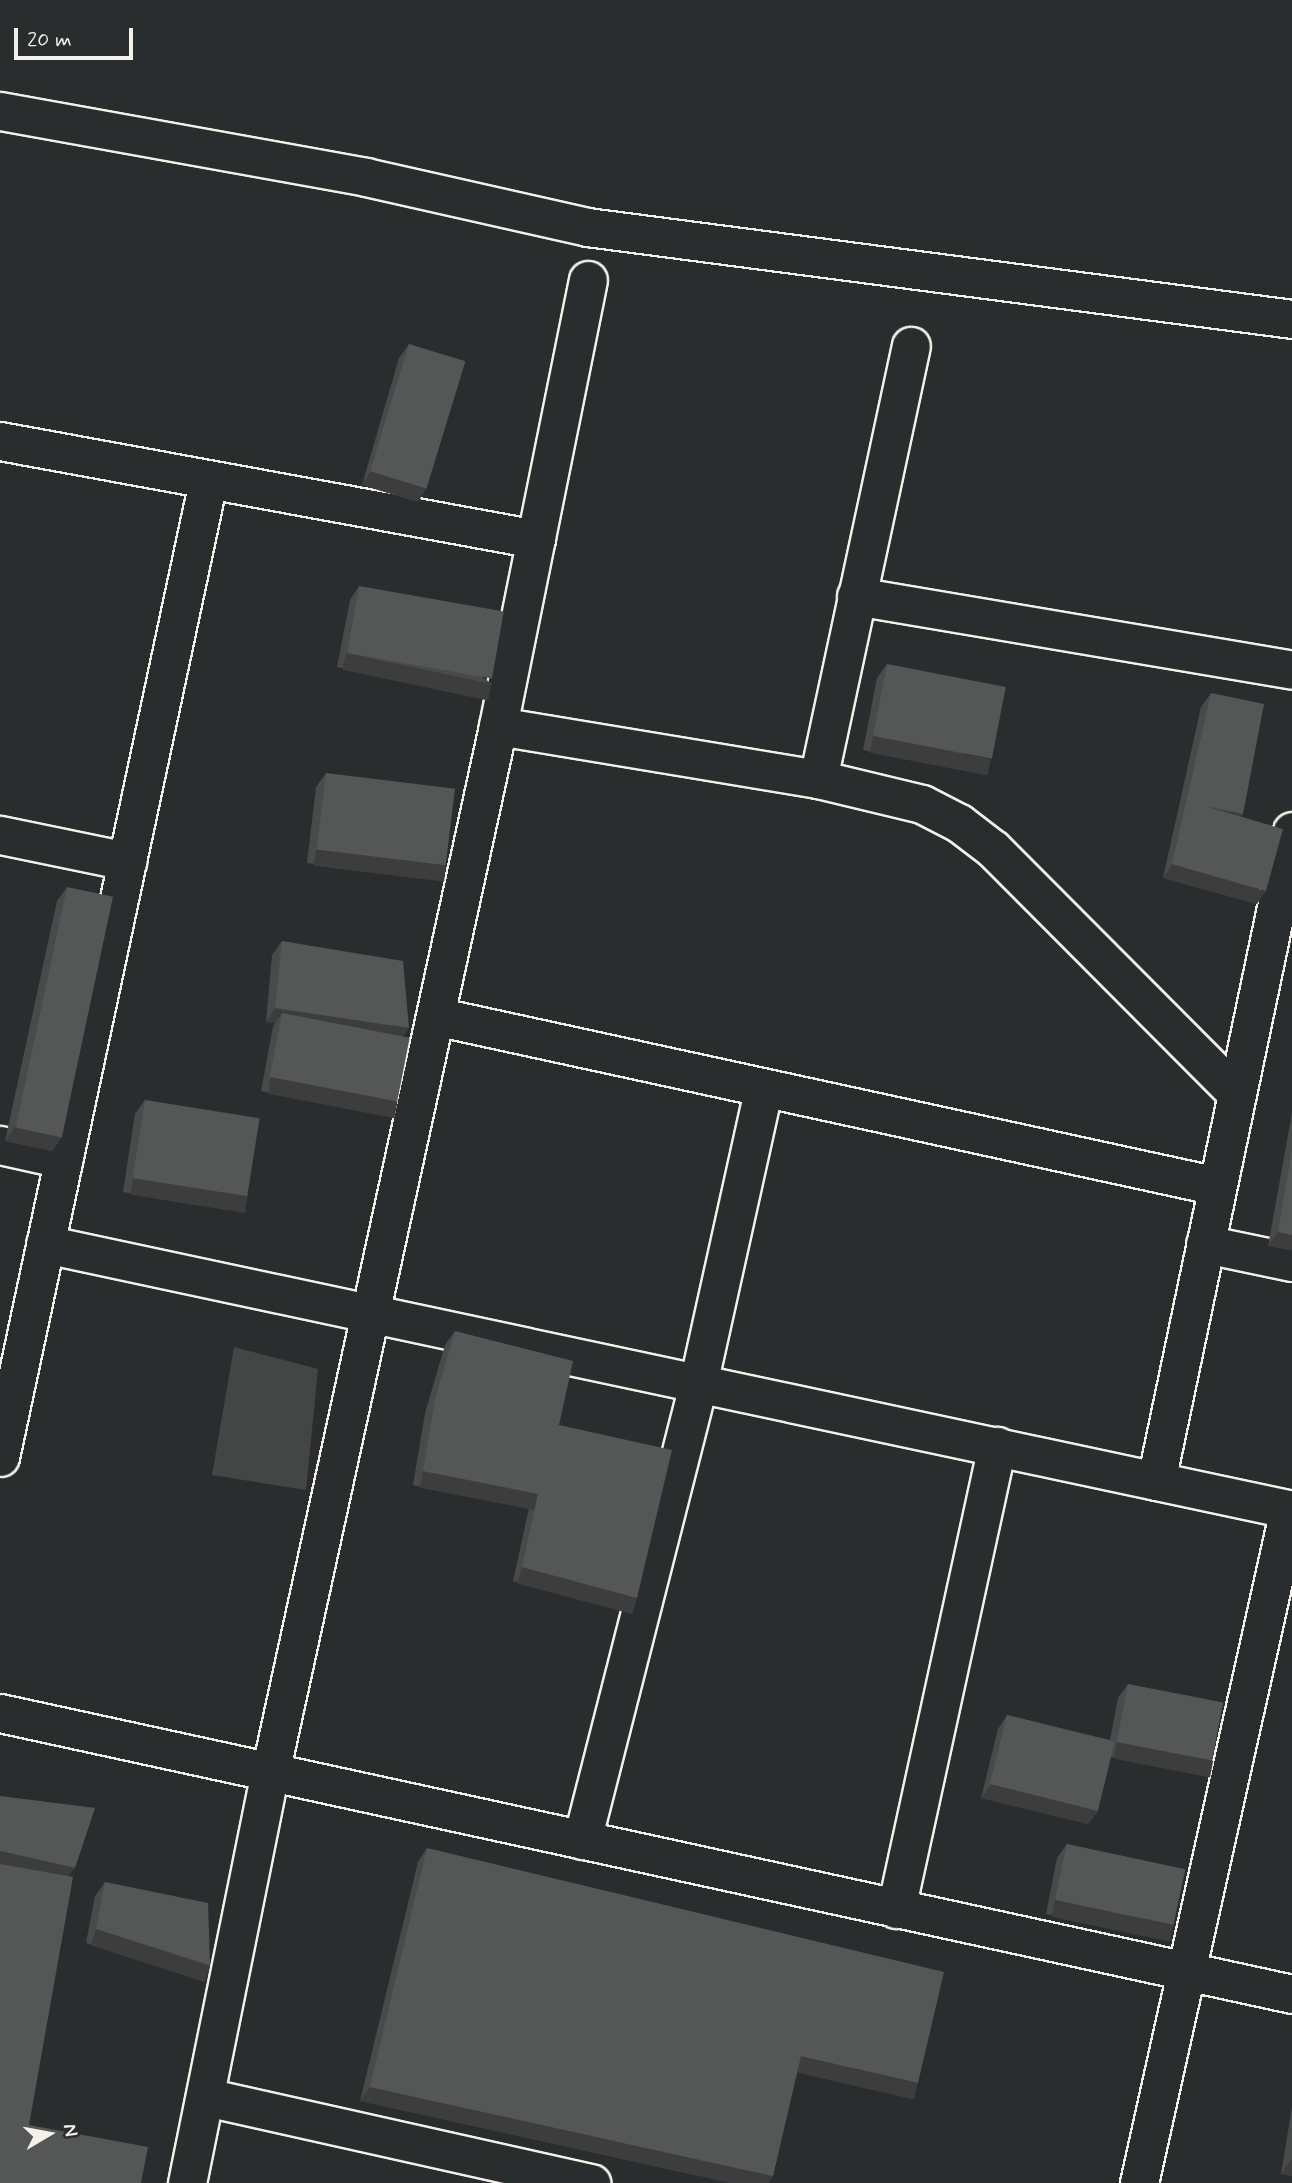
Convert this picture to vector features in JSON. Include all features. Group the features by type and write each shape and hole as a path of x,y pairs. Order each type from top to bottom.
{"street":[{"path":"0,111 366,177 587,227 1292,319"},
{"path":"187,2183 270,1773 498,726 588,280"},
{"path":"818,779 911,346"},
{"path":"0,441 537,539"},
{"path":"0,1457 208,481"},
{"path":"856,596 1292,670"},
{"path":"498,726 818,779 922,804 959,823 993,849 1234,1091"},
{"path":"1156,1481 1234,1091 1292,831"},
{"path":"0,835 127,861"},
{"path":"435,1016 764,1091 1217,1186"},
{"path":"582,1840 698,1384 764,1091"},
{"path":"0,1145 63,1159"},
{"path":"45,1244 371,1311 698,1384 1291,1509 1139,2183"},
{"path":"1205,1244 1292,1262"},
{"path":"895,1909 997,1446"},
{"path":"0,1713 1292,1994"},
{"path":"206,2097 592,2183"}],"shaded area":[{"path":"234,1347 318,1369 306,1490 212,1475"}],"building":[{"path":"409,344 465,361 427,488 370,471"},
{"path":"359,586 504,612 492,678 347,653"},
{"path":"887,664 1006,687 992,759 873,736"},
{"path":"1211,693 1264,704 1243,814 1205,806 1283,829 1266,891 1172,864"},
{"path":"326,773 455,789 446,865 317,849"},
{"path":"67,887 113,897 62,1137 16,1128"},
{"path":"282,941 403,961 409,1028 275,1008"},
{"path":"282,1013 410,1038 397,1102 270,1077"},
{"path":"145,1100 260,1118 247,1196 133,1178"},
{"path":"1292,1150 1292,1235 1278,1232"},
{"path":"455,1331 573,1361 559,1425 672,1450 637,1598 522,1567 538,1494 423,1471 435,1399"},
{"path":"1128,1684 1223,1703 1212,1760 1117,1742"},
{"path":"1007,1715 1115,1742 1098,1811 990,1784"},
{"path":"0,1796 95,1808 75,1868 0,1851"},
{"path":"1067,1844 1185,1869 1174,1925 1055,1900"},
{"path":"427,1848 944,1972 918,2083 801,2056 773,2176 370,2087"},
{"path":"0,1864 73,1877 29,2125 148,2147 141,2183 0,2183"},
{"path":"105,1882 208,1903 210,1965 96,1929"}]}
